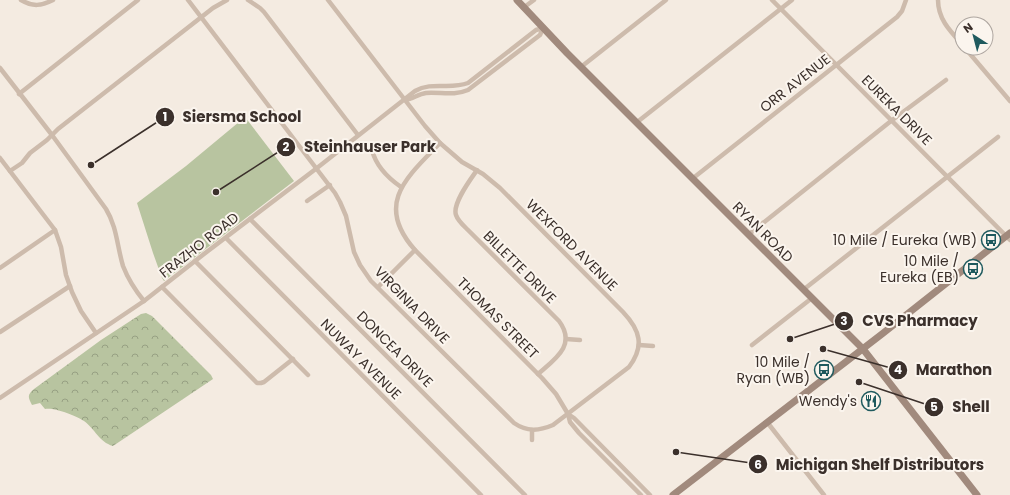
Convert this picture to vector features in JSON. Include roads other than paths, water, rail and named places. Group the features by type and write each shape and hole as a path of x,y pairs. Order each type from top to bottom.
{"main road":[{"name":"RYAN ROAD","path":"517,0 523,8 636,123 863,349 976,495"},
{"path":"673,495 1009,236"}],"street":[{"path":"21,0 32,5 39,5 53,0"},
{"path":"19,94 138,0"},
{"name":"VIRGINIA DRIVE","path":"188,0 330,185 343,207 351,244 365,272 378,287 511,420 520,427 532,430"},
{"path":"10,171 22,163 30,153 52,135 201,17 227,0"},
{"path":"248,0 264,12 358,136"},
{"name":"WEXFORD AVENUE","path":"328,0 425,126 440,143 462,162 476,170 500,188 623,312 636,328 639,345"},
{"path":"523,8 534,0"},
{"path":"581,67 666,0"},
{"name":"EUREKA DRIVE","path":"772,0 947,177 1009,236"},
{"path":"636,123 792,0"},
{"name":"ORR AVENUE","path":"692,179 897,18 902,11 906,0"},
{"path":"938,0 939,12 942,20 954,34"},
{"name":"FRAZHO ROAD","path":"405,100 425,93 455,94 468,90 540,35 543,28"},
{"name":"FRAZHO ROAD","path":"0,398 144,301 415,91 423,87 457,86 468,83 536,30 543,28"},
{"path":"972,56 1010,101"},
{"path":"0,68 99,197 110,215 117,234 122,263 126,274 144,301"},
{"path":"748,235 891,121 946,80"},
{"path":"803,290 998,137"},
{"name":"THOMAS STREET","path":"440,143 404,181 401,187 397,203 397,218 402,233 415,250 538,374 556,394 568,414 574,418 650,495"},
{"path":"372,150 376,161 385,174 401,187"},
{"path":"0,158 55,230 61,247 65,270 70,286 81,311 96,333"},
{"name":"BILLETTE DRIVE","path":"476,170 458,202 456,211 457,217 468,230 559,321 565,332 566,338"},
{"path":"307,201 330,185"},
{"name":"DONCEA DRIVE","path":"250,219 525,495"},
{"path":"0,268 55,230"},
{"name":"NUWAY AVENUE","path":"226,238 481,495"},
{"path":"378,287 415,250"},
{"path":"195,261 308,375"},
{"path":"0,332 70,286"},
{"path":"162,287 257,383 264,382 293,359"},
{"path":"752,344 812,298"},
{"path":"538,374 560,353 566,343 566,338 580,340"},
{"path":"532,440 532,430 539,430 553,425 629,367 634,361 639,345 653,346"},
{"path":"568,414 570,422 579,433 641,495"},
{"path":"767,422 824,495"},
{"path":"603,457 609,453"},
{"path":"619,474 624,468"}],"place":[{"name":"Siersma School","path":"91,165"},
{"name":"Steinhauser Park","path":"216,192"},
{"name":"10 Mile / Eureka (WB)","path":"991,240"},
{"name":"10 Mile / Eureka (EB)","path":"973,269"},
{"name":"CVS Pharmacy","path":"790,339"},
{"name":"Marathon","path":"823,349"},
{"name":"10 Mile / Ryan (WB)","path":"824,370"},
{"name":"Shell","path":"859,382"},
{"name":"Wendy's","path":"871,401"},
{"name":"Michigan Shelf Distributors","path":"676,452"}]}
